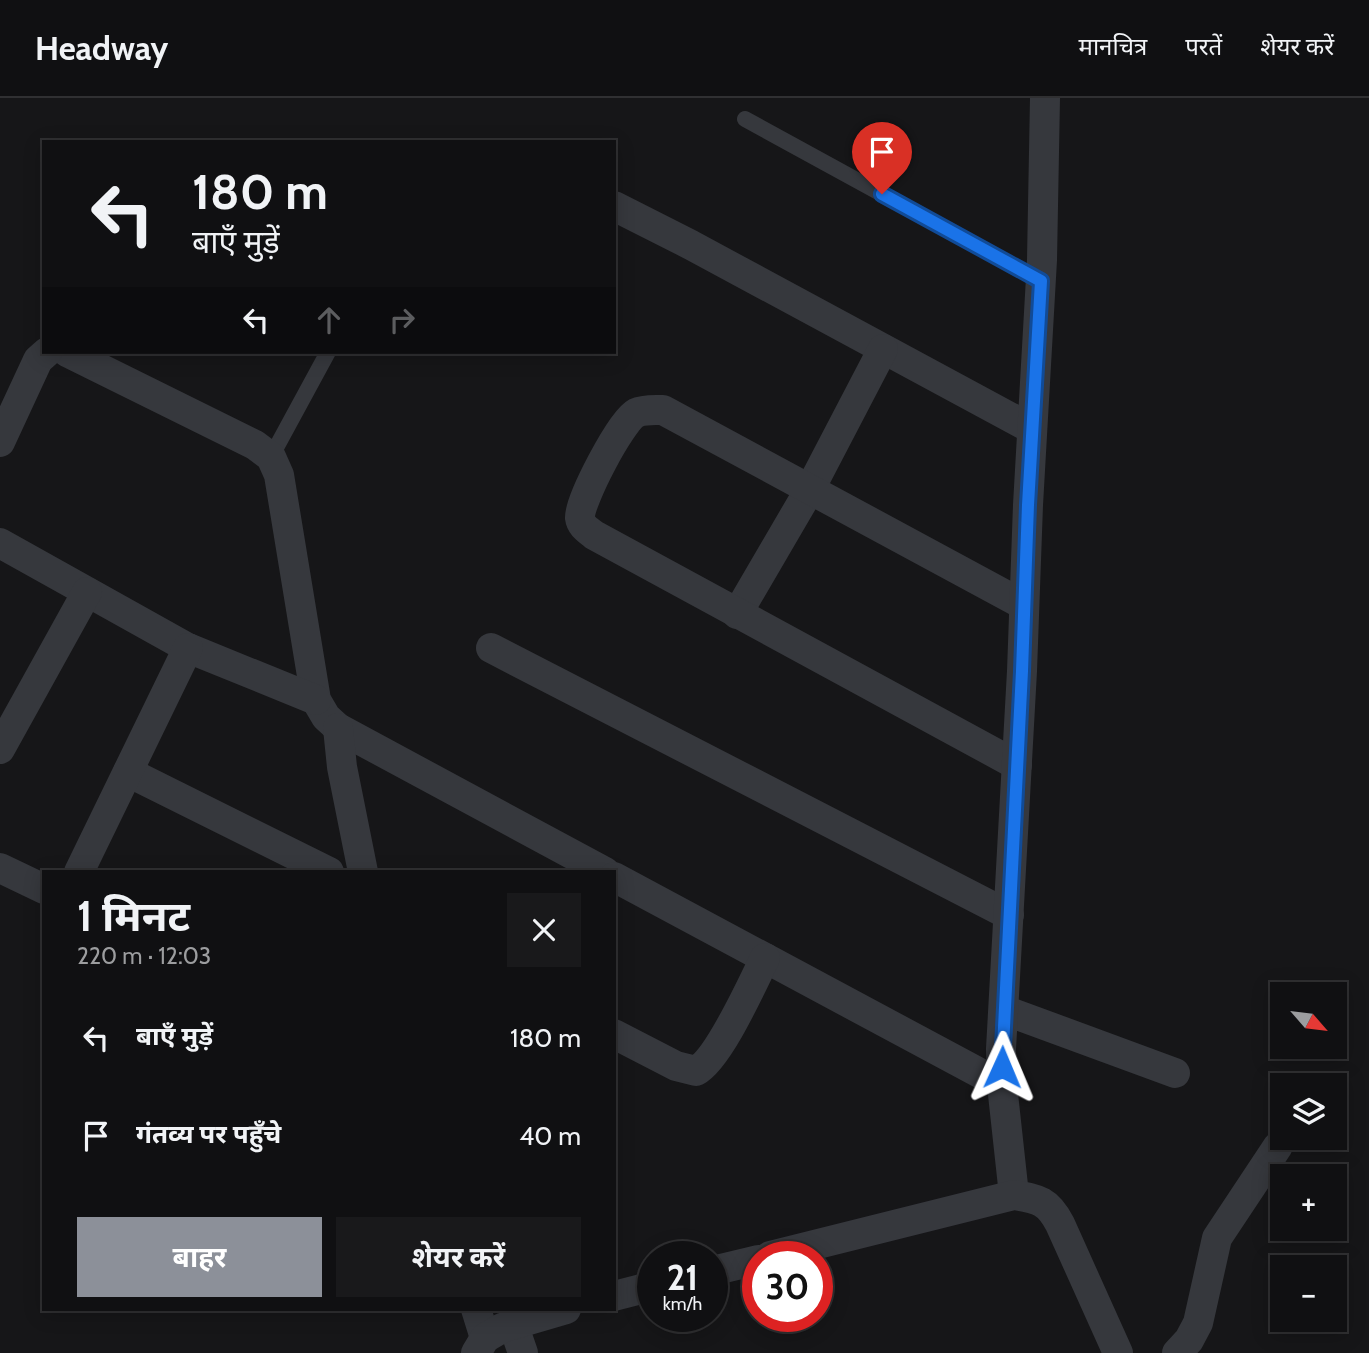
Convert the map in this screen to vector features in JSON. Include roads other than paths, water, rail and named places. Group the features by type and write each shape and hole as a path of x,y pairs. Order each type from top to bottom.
{"street":[{"path":"1014,1195 1002,1085 1004,1010 1041,281 1045,98"},
{"path":"616,207 1032,429"},
{"path":"737,614 810,489 883,349"},
{"path":"0,442 38,360 45,354"},
{"path":"71,354 255,445 271,457 279,475 316,700 326,718 338,728 601,870"},
{"path":"1017,765 584,528 580,518 582,507 599,468 624,423 636,413 663,410 1024,605"},
{"path":"0,543 188,648 316,700"},
{"path":"0,749 87,593"},
{"path":"80,870 188,648"},
{"path":"491,648 1009,915"},
{"path":"338,728 342,766 363,870"},
{"path":"128,772 325,870"},
{"path":"0,867 42,887"},
{"path":"616,878 1002,1085"},
{"path":"616,1035 676,1066 696,1071 704,1067 725,1034 765,958"},
{"path":"1004,1010 1175,1073"},
{"path":"1177,1353 1189,1340 1198,1323 1217,1238 1275,1150"},
{"path":"830,1241 1014,1195 1036,1198 1052,1209 1067,1237 1118,1353"},
{"path":"616,1295 637,1290"},
{"path":"476,1311 480,1346 513,1324 559,1311"},
{"path":"513,1324 523,1353"}],"lane":[{"path":"745,119 1041,281"},
{"path":"271,457 327,354"}]}
